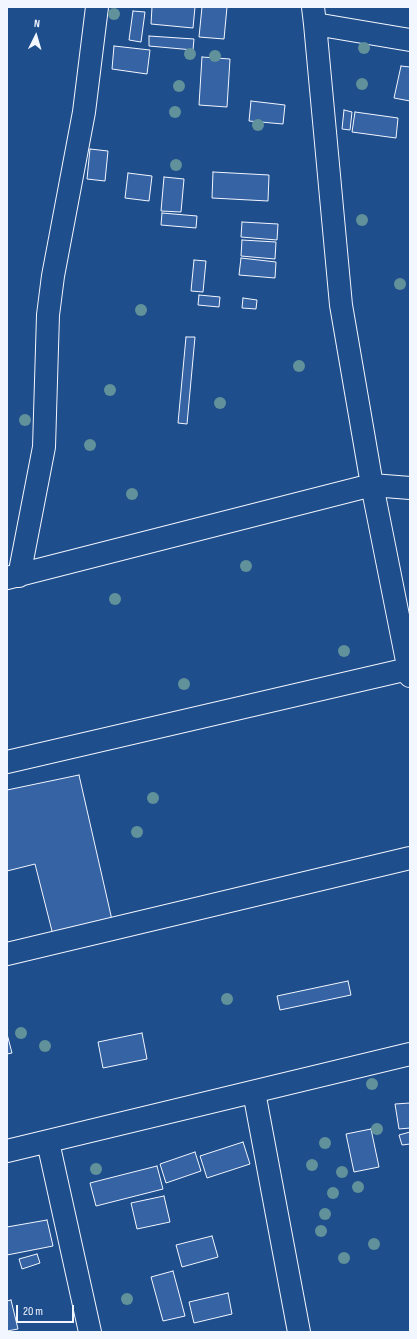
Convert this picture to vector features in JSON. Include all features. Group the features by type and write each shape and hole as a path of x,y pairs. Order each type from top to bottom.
{"street":[{"path":"98,7 84,112 53,276 48,315 44,447 13,577 372,485 410,488"},
{"path":"7,762 409,673 403,610 372,485 340,305 314,16 410,40"},
{"path":"7,954 410,858"},
{"path":"7,1151 410,1054"},
{"path":"254,1092 299,1332"},
{"path":"48,1142 90,1332"}],"building":[{"path":"152,7 195,7 193,28 151,24"},
{"path":"202,7 227,7 224,39 199,37"},
{"path":"133,11 145,12 141,42 129,40"},
{"path":"149,36 194,39 193,50 149,46"},
{"path":"114,46 150,50 147,74 112,69"},
{"path":"202,57 230,59 227,107 199,105"},
{"path":"401,66 410,67 410,101 394,98"},
{"path":"251,101 285,105 283,124 249,121"},
{"path":"344,110 352,112 350,130 342,129"},
{"path":"355,112 398,118 396,138 352,132"},
{"path":"90,149 108,151 105,181 87,179"},
{"path":"213,172 269,175 268,201 212,198"},
{"path":"128,173 152,176 149,201 125,198"},
{"path":"164,177 184,179 181,212 161,211"},
{"path":"162,213 197,216 196,228 161,225"},
{"path":"242,222 278,224 277,240 241,237"},
{"path":"242,240 276,242 275,259 241,256"},
{"path":"241,258 276,262 275,278 239,275"},
{"path":"194,260 206,261 203,292 191,291"},
{"path":"199,295 220,297 219,307 198,305"},
{"path":"243,298 257,300 256,309 242,308"},
{"path":"186,337 195,337 187,424 178,423"},
{"path":"79,775 112,920 53,935 35,864 7,871 7,790"},
{"path":"348,981 351,995 280,1010 277,996"},
{"path":"142,1033 147,1059 103,1068 98,1042"},
{"path":"7,1034 12,1053 7,1054"},
{"path":"410,1103 410,1128 399,1129 395,1104"},
{"path":"371,1129 379,1167 354,1172 346,1134"},
{"path":"410,1132 410,1144 402,1145 399,1135"},
{"path":"243,1142 250,1164 207,1178 200,1156"},
{"path":"195,1152 201,1171 166,1183 160,1164"},
{"path":"157,1166 163,1189 96,1206 90,1183"},
{"path":"164,1196 170,1222 137,1229 131,1203"},
{"path":"47,1220 53,1246 7,1255 7,1227"},
{"path":"212,1236 218,1257 182,1267 176,1245"},
{"path":"37,1254 40,1263 22,1269 19,1259"},
{"path":"173,1271 185,1316 163,1321 151,1277"},
{"path":"228,1293 232,1314 194,1323 189,1302"},
{"path":"11,1300 18,1329 7,1331 7,1301"}]}
